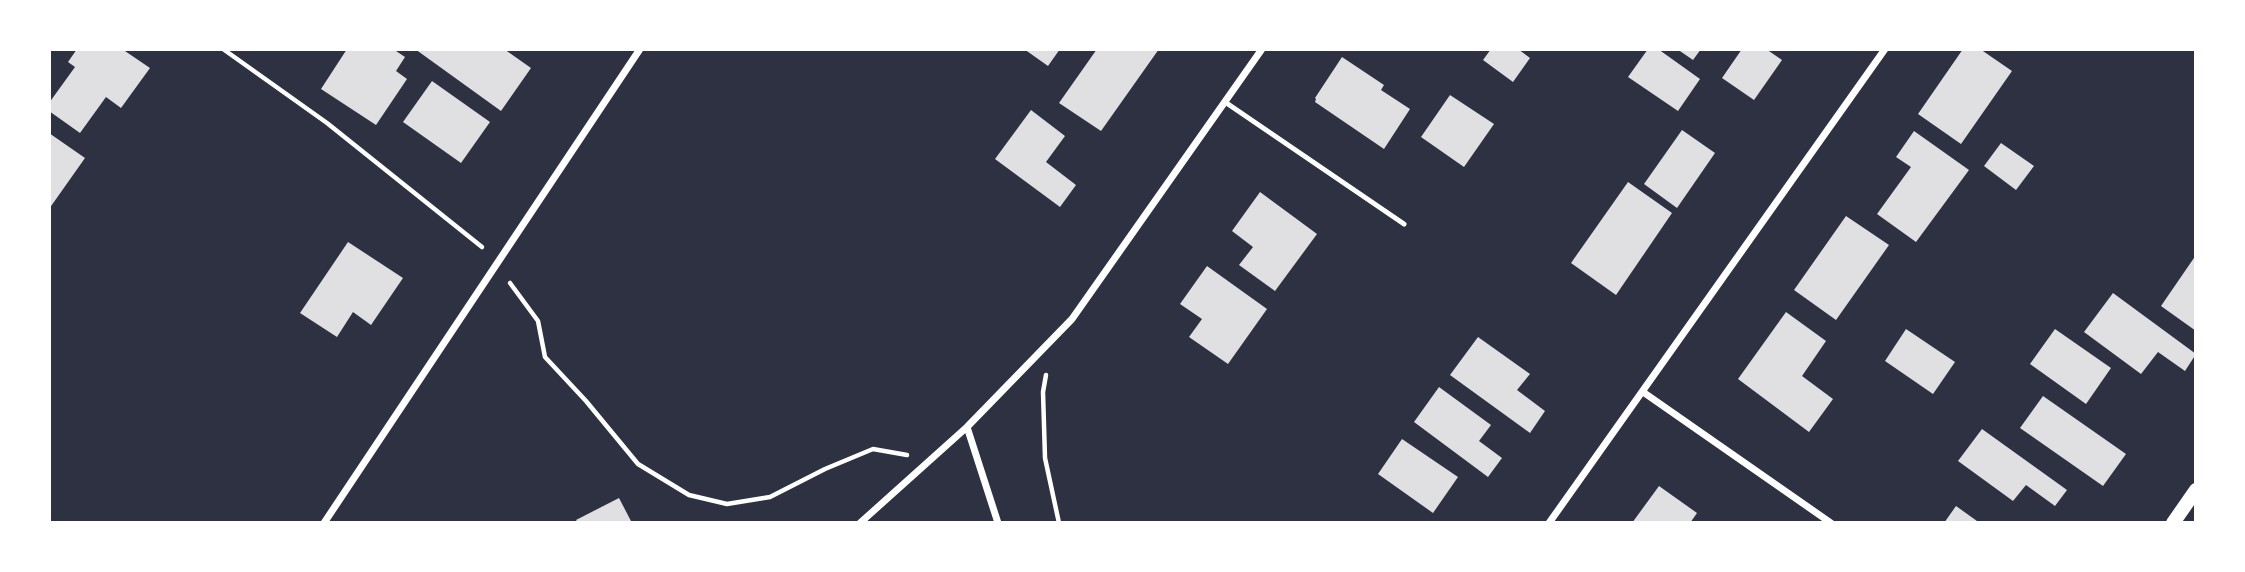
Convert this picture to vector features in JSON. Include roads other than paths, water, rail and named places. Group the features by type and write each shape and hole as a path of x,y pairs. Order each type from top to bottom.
{"main road":[{"path":"2173,523 2196,490"}],"street":[{"path":"324,523 640,49"},
{"path":"860,523 967,427 1072,319 1262,49"},
{"path":"1549,523 1885,49"},
{"path":"1643,392 1831,523"},
{"path":"967,427 998,523"}],"lane":[{"path":"1224,102 1404,224"}]}
